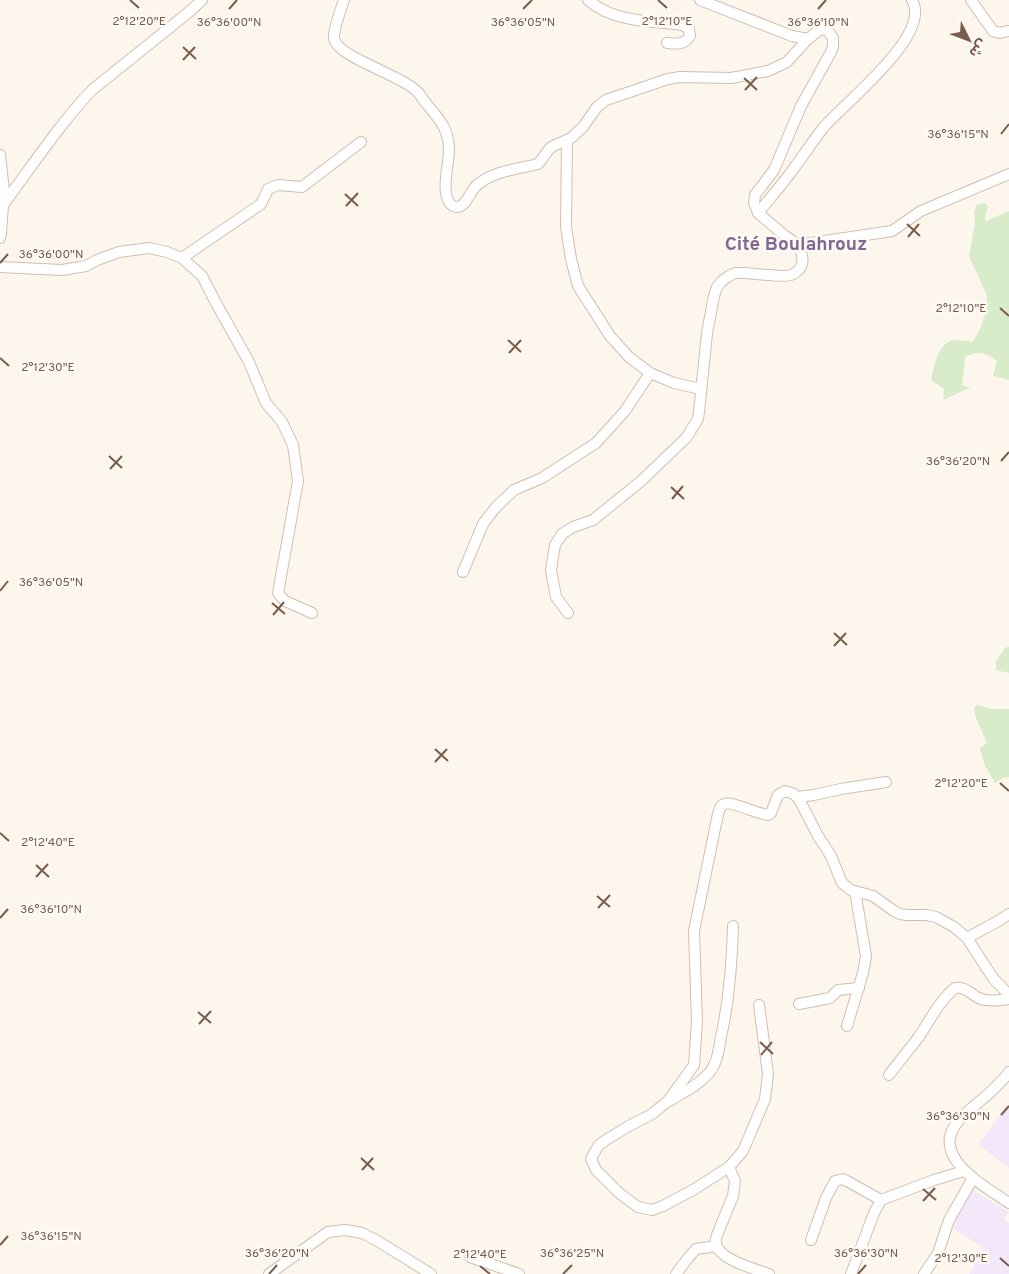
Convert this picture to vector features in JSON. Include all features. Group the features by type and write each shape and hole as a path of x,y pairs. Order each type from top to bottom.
{"street":[{"path":"3,205 56,132 92,90 202,0"},
{"path":"344,0 334,38 335,42 338,46 370,65 410,85 420,94 423,101 444,126 448,138 449,151 445,184 447,196 452,205 458,206 468,199 473,188 497,174 515,168 538,164 551,147 572,138 583,127 597,107 606,100 668,79 680,77 730,78 768,71 787,62 808,39 822,29 831,34 834,41 829,56 801,106 774,170 755,195 754,203 758,213 798,245 803,253 801,266 789,275 736,274 729,276 717,287 707,333 698,419 686,438 640,482 593,520 573,527 562,534 555,545 551,570 556,597 568,613"},
{"path":"588,0 599,8 620,17 682,25 689,29 690,36 684,42 678,44 666,43"},
{"path":"700,0 792,36 808,39"},
{"path":"758,213 795,168 824,127 890,60 912,27 916,12 916,7 912,0"},
{"path":"971,0 993,31 999,33 1009,31"},
{"path":"567,140 566,227 578,286 610,336 628,357 650,372 674,383 701,389"},
{"path":"182,258 261,204 268,189 278,185 302,187 361,142"},
{"path":"0,155 4,191 0,238"},
{"path":"798,245 892,231 921,212 1009,174"},
{"path":"0,267 62,270 86,266 120,252 149,248 168,252 182,258 202,276 249,362 266,403 282,422 293,446 298,481 278,593 285,601 312,613"},
{"path":"463,572 483,524 496,507 514,490 542,478 596,443 625,411 650,372"},
{"path":"668,1101 694,1065 698,1022 694,932 719,810 722,805 728,803 768,815 771,813 776,797 785,791 797,796 814,795 886,782"},
{"path":"797,796 830,856 842,883 855,891 873,896 900,914 936,917 954,927 968,938 993,978 1009,995"},
{"path":"847,1026 859,988 866,956 855,891"},
{"path":"968,938 1009,914"},
{"path":"733,926 732,960 726,1013 718,1055 710,1072 697,1084 668,1101 652,1114 627,1127 598,1146 591,1159 596,1170 619,1193 638,1207 652,1210 663,1206 729,1168 744,1151 765,1099 768,1074 759,1005"},
{"path":"799,1004 830,998 838,990 859,988"},
{"path":"889,1075 955,988 963,988 984,1000 1009,999"},
{"path":"1009,1072 963,1116 952,1130 949,1144 955,1160 964,1171 1009,1203"},
{"path":"729,1168 735,1181 733,1196 717,1235 716,1246 723,1254 736,1262 769,1274"},
{"path":"851,1274 874,1213 881,1200 964,1171"},
{"path":"924,1274 938,1253 949,1220 973,1178"},
{"path":"811,1240 834,1181 843,1179 881,1200"},
{"path":"269,1274 328,1232 345,1230 362,1233 376,1240 431,1274"},
{"path":"676,1274 696,1249 716,1246"},
{"path":"470,1257 519,1274"}],"shaded area":[{"path":"1009,1104 1009,1168 978,1144"},
{"path":"971,1189 1009,1212 1004,1219 1009,1223 1009,1274 969,1274 985,1249 953,1228 957,1213"}],"green space":[{"path":"984,203 988,206 985,217 986,221 1009,211 1009,380 993,376 997,361 993,358 982,353 970,355 965,357 962,385 970,388 943,400 944,389 931,380 938,355 945,344 950,341 972,342 979,332 985,314 987,296 969,256 975,224 974,211 977,205"},
{"path":"1006,647 1009,647 1009,673 996,670 996,661"},
{"path":"977,705 993,709 1009,709 1009,777 995,783 985,766 980,748 987,743 976,718 974,708"}],"district":[{"name":"Cité Boulahrouz","path":"796,245"}]}
